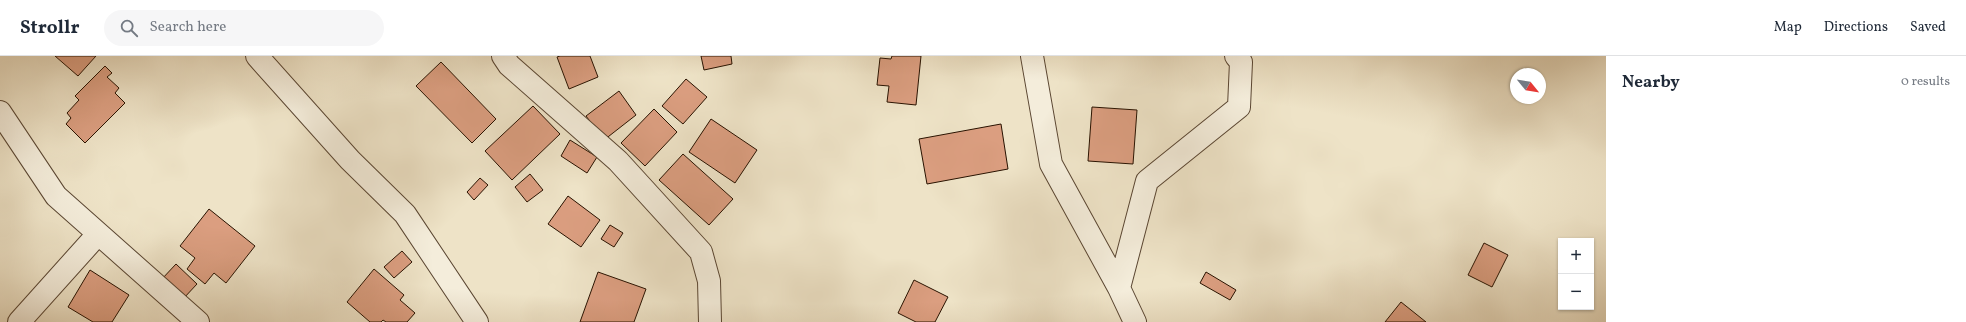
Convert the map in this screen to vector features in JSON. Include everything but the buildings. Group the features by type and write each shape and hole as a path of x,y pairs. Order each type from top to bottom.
{"street":[{"path":"257,56 350,160 405,214 477,322"},
{"path":"503,56 509,65 618,161 701,252 709,281 710,322"},
{"path":"1032,56 1051,164 1119,288 1135,322"},
{"path":"1119,288 1147,181 1239,107 1241,62 1236,56"},
{"path":"0,112 56,196 198,322"},
{"path":"19,322 98,234"}]}
